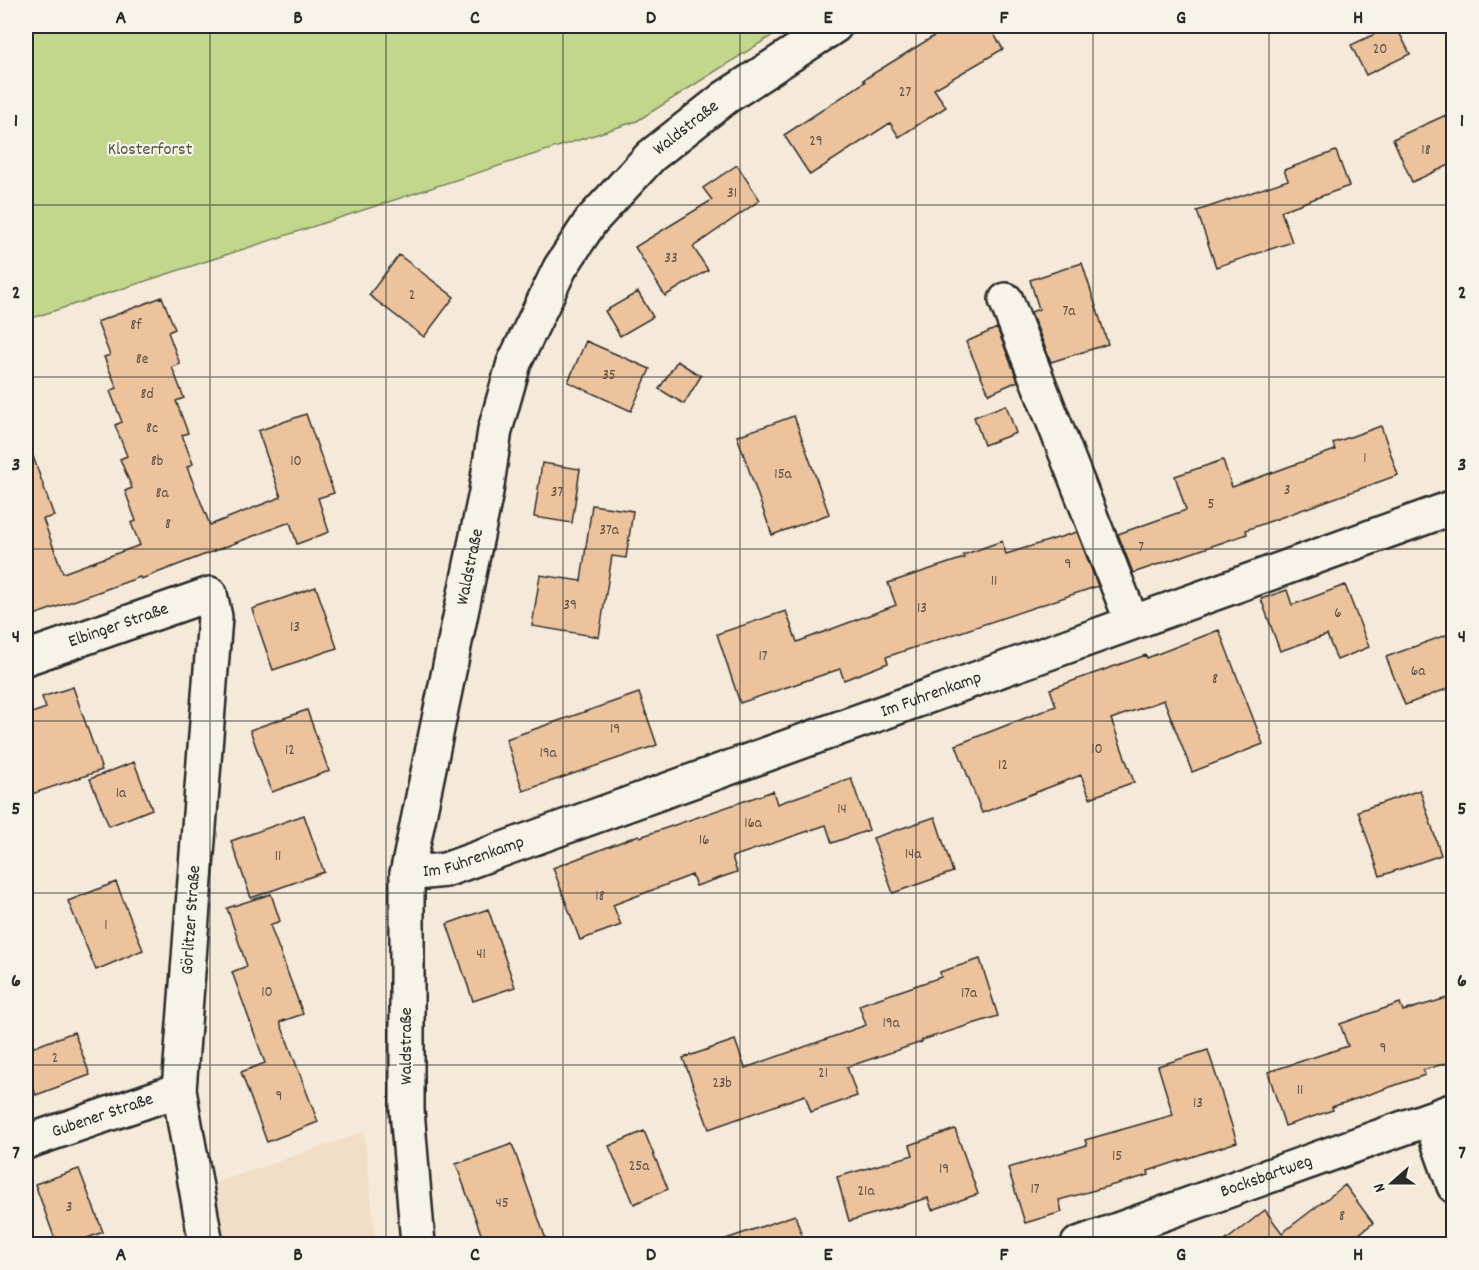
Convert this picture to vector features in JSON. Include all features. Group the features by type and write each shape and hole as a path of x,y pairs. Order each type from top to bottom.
{"street":[{"name":"Waldstraße","path":"418,1245 407,1110 407,874 486,492 495,430 514,363 560,268 591,220 651,156 726,97 835,26"},
{"path":"1006,300 1132,622"},
{"name":"Im Fuhrenkamp","path":"407,874 444,870 1454,507"},
{"name":"Elbinger Straße","path":"26,658 210,594"},
{"name":"Görlitzer Straße","path":"206,1245 179,1090 215,617 210,594"},
{"name":"Gubener Straße","path":"26,1142 179,1090"},
{"path":"1442,1114 1454,1186"},
{"name":"Bocksbartweg","path":"1078,1245 1442,1114"}],"shaded area":[{"path":"364,1132 376,1244 221,1244 210,1185"}],"green space":[{"name":"Klosterforst","path":"26,26 787,26 637,121 26,320"}],"building":[{"path":"950,26 989,26 1003,49 934,89 946,107 899,137 890,123 810,175 784,135 865,82 863,80"},
{"path":"1396,26 1410,54 1366,75 1351,45"},
{"path":"1446,115 1454,133 1454,163 1412,182 1393,139"},
{"path":"1336,151 1349,186 1281,211 1292,242 1216,267 1197,211 1288,180 1284,170"},
{"path":"737,165 760,200 693,247 708,270 665,296 635,247 712,200 703,188"},
{"path":"399,255 454,297 424,337 369,295"},
{"path":"1082,263 1108,344 1051,362 1031,312 1039,309 1030,280"},
{"path":"638,292 653,317 620,336 605,311"},
{"path":"162,297 175,329 168,332 180,364 172,367 184,398 176,401 188,433 182,435 193,464 187,467 210,525 281,497 258,431 306,414 334,493 318,498 329,532 297,544 290,522 141,579 140,577 26,618 26,446 29,445 54,516 43,519 63,573 140,545 131,523 136,521 125,491 132,488 120,459 127,456 115,425 122,422 110,391 117,388 104,357 110,355 97,322"},
{"path":"997,328 1018,381 989,394 966,342"},
{"path":"586,341 650,369 631,411 568,382"},
{"path":"677,361 701,376 684,404 659,389"},
{"path":"1006,405 1016,433 984,445 974,417"},
{"path":"794,416 829,514 772,535 737,436"},
{"path":"1381,426 1398,475 1246,530 1247,534 1133,573 1118,534 1186,510 1175,476 1223,460 1232,487 1335,450 1333,443"},
{"path":"542,463 580,469 572,523 534,517"},
{"path":"592,505 633,511 626,558 612,556 599,637 532,626 540,575 581,581"},
{"path":"1077,532 1098,586 886,657 888,663 844,680 840,669 740,703 717,634 786,611 797,642 896,605 888,583 964,558 963,555 1002,541 1006,554"},
{"path":"1345,585 1369,647 1337,660 1327,635 1280,651 1261,599 1287,590 1292,605"},
{"path":"316,587 337,648 273,670 252,609"},
{"path":"1219,630 1263,744 1192,772 1164,700 1111,719 1134,782 1090,798 1081,775 982,813 956,745 1056,706 1050,689 1146,655 1147,658"},
{"path":"1454,632 1454,686 1405,705 1386,657"},
{"path":"73,687 102,770 26,796 26,715 46,708 42,697"},
{"path":"639,693 657,745 523,791 506,739"},
{"path":"307,710 329,771 272,792 250,730"},
{"path":"134,762 152,809 109,826 90,779"},
{"path":"851,778 869,830 832,843 826,825 732,857 737,872 696,886 692,875 613,905 621,925 580,940 553,868 639,835 640,837 773,791 777,804"},
{"path":"1420,790 1441,855 1380,876 1358,811"},
{"path":"304,815 324,872 251,898 231,841"},
{"path":"935,817 953,872 893,893 873,838"},
{"path":"116,882 143,950 96,970 68,901"},
{"path":"271,894 280,921 270,925 303,1014 280,1022 318,1122 267,1142 241,1072 265,1063 232,972 247,966 227,908"},
{"path":"488,909 515,987 473,1001 447,924"},
{"path":"980,959 998,1016 847,1067 857,1096 811,1112 805,1095 709,1129 683,1058 735,1040 745,1068 866,1025 859,1005 941,977 940,972"},
{"path":"1454,996 1454,1061 1423,1070 1425,1075 1285,1126 1268,1072 1348,1046 1340,1024 1400,1003 1403,1011"},
{"path":"74,1032 90,1075 36,1095 26,1068 26,1050"},
{"path":"1208,1050 1237,1142 1148,1171 1149,1175 1059,1200 1062,1212 1025,1223 1008,1168 1087,1145 1085,1140 1173,1115 1158,1066"},
{"path":"955,1129 978,1194 932,1210 928,1198 849,1221 837,1177 913,1155 910,1145"},
{"path":"644,1131 668,1189 634,1204 609,1146"},
{"path":"512,1144 548,1245 485,1245 456,1164"},
{"path":"79,1169 103,1232 69,1245 57,1245 35,1184"},
{"path":"1345,1185 1373,1223 1345,1245 1220,1245 1265,1210 1282,1233"},
{"path":"795,1215 805,1245 724,1245 723,1240"}]}
